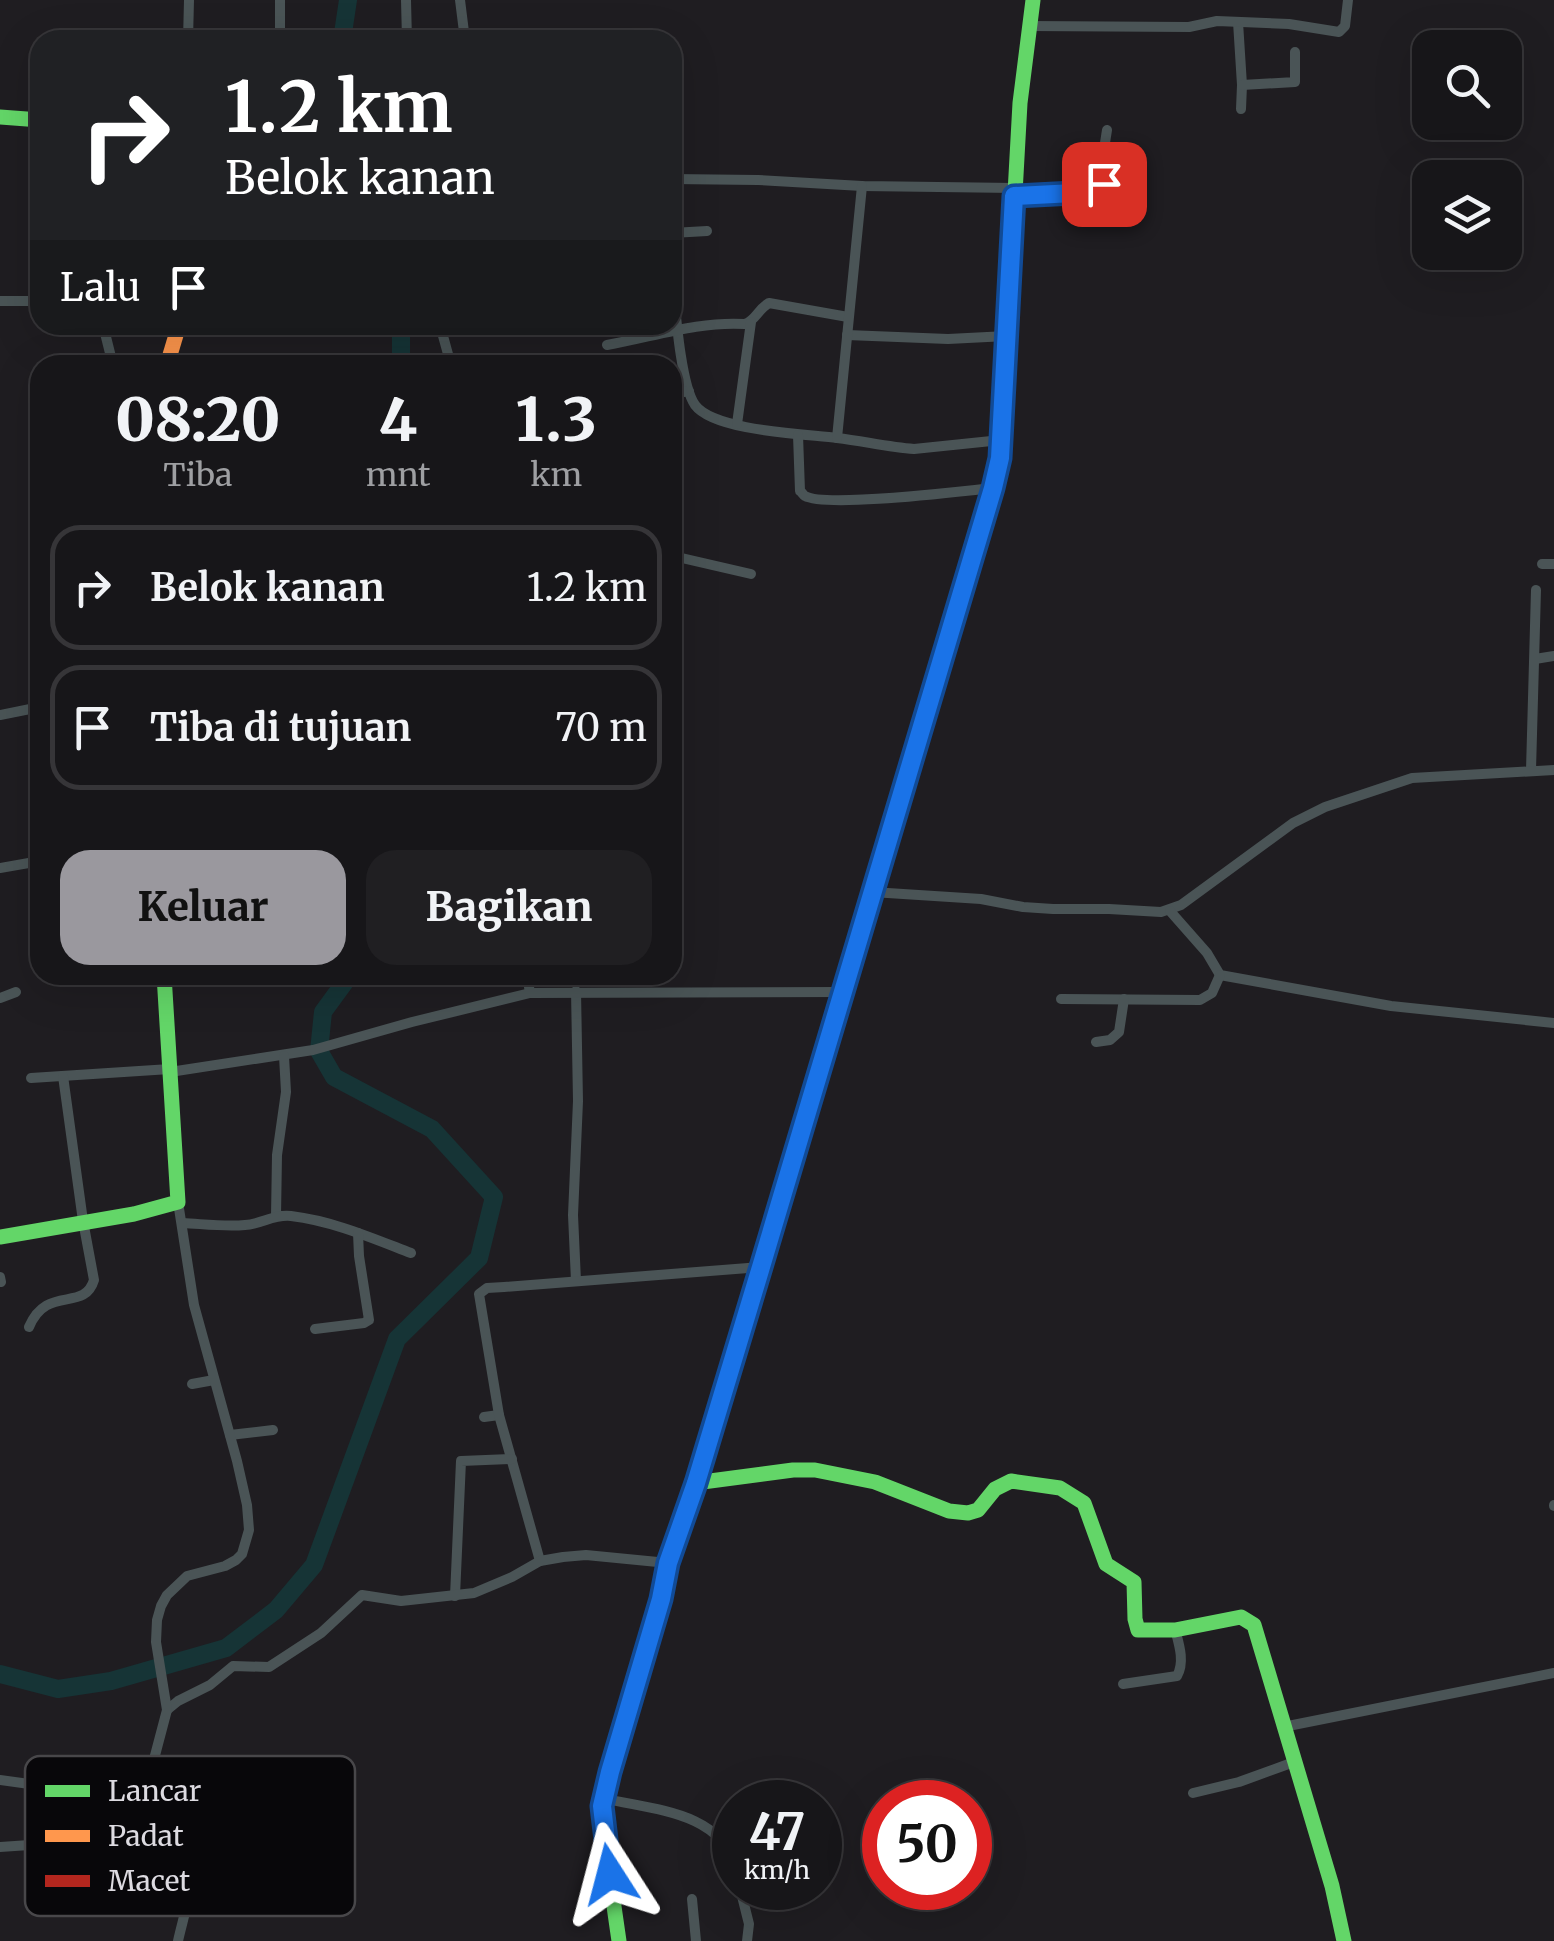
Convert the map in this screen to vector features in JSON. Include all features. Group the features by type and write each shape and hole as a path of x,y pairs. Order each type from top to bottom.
{"main road":[{"path":"619,1941 602,1823 603,1798 668,1563 761,1267 1000,458 1020,103 1033,0"},
{"path":"0,117 30,119"},
{"path":"0,1237 149,1211 178,1202 165,985"},
{"path":"696,1483 815,1470 875,1482 949,1511 978,1510 995,1489 1011,1482 1060,1488 1084,1503 1106,1564 1134,1582 1135,1628 1146,1632 1241,1618 1254,1625 1332,1886 1344,1941"}],"street":[{"path":"188,30 189,0"},
{"path":"280,0 280,30"},
{"path":"406,0 407,30"},
{"path":"460,0 464,30"},
{"path":"1028,26 1189,27 1208,21 1289,24 1339,32 1344,26 1348,0"},
{"path":"1238,22 1240,109"},
{"path":"1242,86 1295,82 1295,52"},
{"path":"682,179 1086,193 1099,189 1106,179 1102,155 1107,130"},
{"path":"837,438 862,186"},
{"path":"682,232 707,231"},
{"path":"0,301 30,301"},
{"path":"737,424 751,322 762,308 768,303 848,317"},
{"path":"682,331 708,324 751,322"},
{"path":"607,346 663,335"},
{"path":"847,335 948,339 1007,336"},
{"path":"682,356 688,391 696,406 705,414 737,424 914,449 1001,440"},
{"path":"682,392 688,391"},
{"path":"798,435 800,490 805,496 868,500 993,488"},
{"path":"682,558 751,574"},
{"path":"1531,770 1536,590"},
{"path":"1535,658 1554,656"},
{"path":"0,715 30,709"},
{"path":"872,892 981,898 1054,909 1170,911 1293,823 1325,807 1412,778 1554,770"},
{"path":"0,868 30,863"},
{"path":"1170,911 1207,953 1220,975 1392,1006 1554,1024"},
{"path":"1061,999 1202,1000 1212,993 1220,975"},
{"path":"529,985 530,993"},
{"path":"576,991 576,1281"},
{"path":"0,998 16,992"},
{"path":"31,1078 170,1070 284,1056 530,993 842,992"},
{"path":"1096,1042 1110,1040 1119,1032 1124,999"},
{"path":"276,1216 277,1154 286,1092 284,1056"},
{"path":"30,1326 41,1308 82,1296 92,1288 94,1280 63,1076"},
{"path":"154,1756 165,1706 156,1642 157,1620 167,1595 188,1576 236,1560 249,1530 247,1505 189,1280 178,1202"},
{"path":"182,1223 244,1226 289,1216 358,1233 410,1254"},
{"path":"315,1328 368,1320 358,1233"},
{"path":"540,1561 500,1414 479,1294 491,1288 761,1267"},
{"path":"192,1384 214,1380"},
{"path":"484,1416 500,1414"},
{"path":"230,1435 273,1430"},
{"path":"455,1596 460,1461 512,1459"},
{"path":"165,1706 210,1685 238,1666 269,1667 321,1633 362,1595 401,1601 455,1596 494,1586 540,1561 586,1555 668,1563"},
{"path":"1123,1684 1177,1676 1180,1650 1175,1629"},
{"path":"1283,1726 1554,1673"},
{"path":"1193,1793 1294,1762"},
{"path":"0,1780 25,1783"},
{"path":"603,1798 659,1810 712,1831"},
{"path":"0,1847 25,1845"},
{"path":"692,1899 696,1941"},
{"path":"746,1910 747,1941"},
{"path":"178,1941 183,1916"}],"waterway":[{"path":"344,30 348,0"},
{"path":"401,335 401,355"},
{"path":"0,1674 58,1689 111,1681 226,1648 276,1610 314,1565 397,1339 479,1258 494,1197 432,1129 334,1077 319,1051 323,1012 343,985"}],"traffic: fast":[{"path":"1001,446 1020,103 1033,0"},
{"path":"0,117 30,119"},
{"path":"0,1237 134,1214 178,1202 165,985"},
{"path":"619,1941 602,1823 603,1798 668,1563 792,1158"},
{"path":"695,1483 815,1470 875,1482 949,1511 978,1510 995,1489 1011,1481 1060,1488 1084,1503 1106,1564 1134,1582 1138,1630 1175,1630 1241,1617 1254,1625 1332,1886 1344,1941"}],"traffic: slow":[{"path":"170,355 176,335"},
{"path":"792,1158 934,689"}],"traffic: jam":[{"path":"934,689 1001,446"}],"route":[{"path":"610,1874 602,1823 610,1772 668,1563 696,1483 993,488 1000,458 1014,196 1093,192 1104,184"}]}
